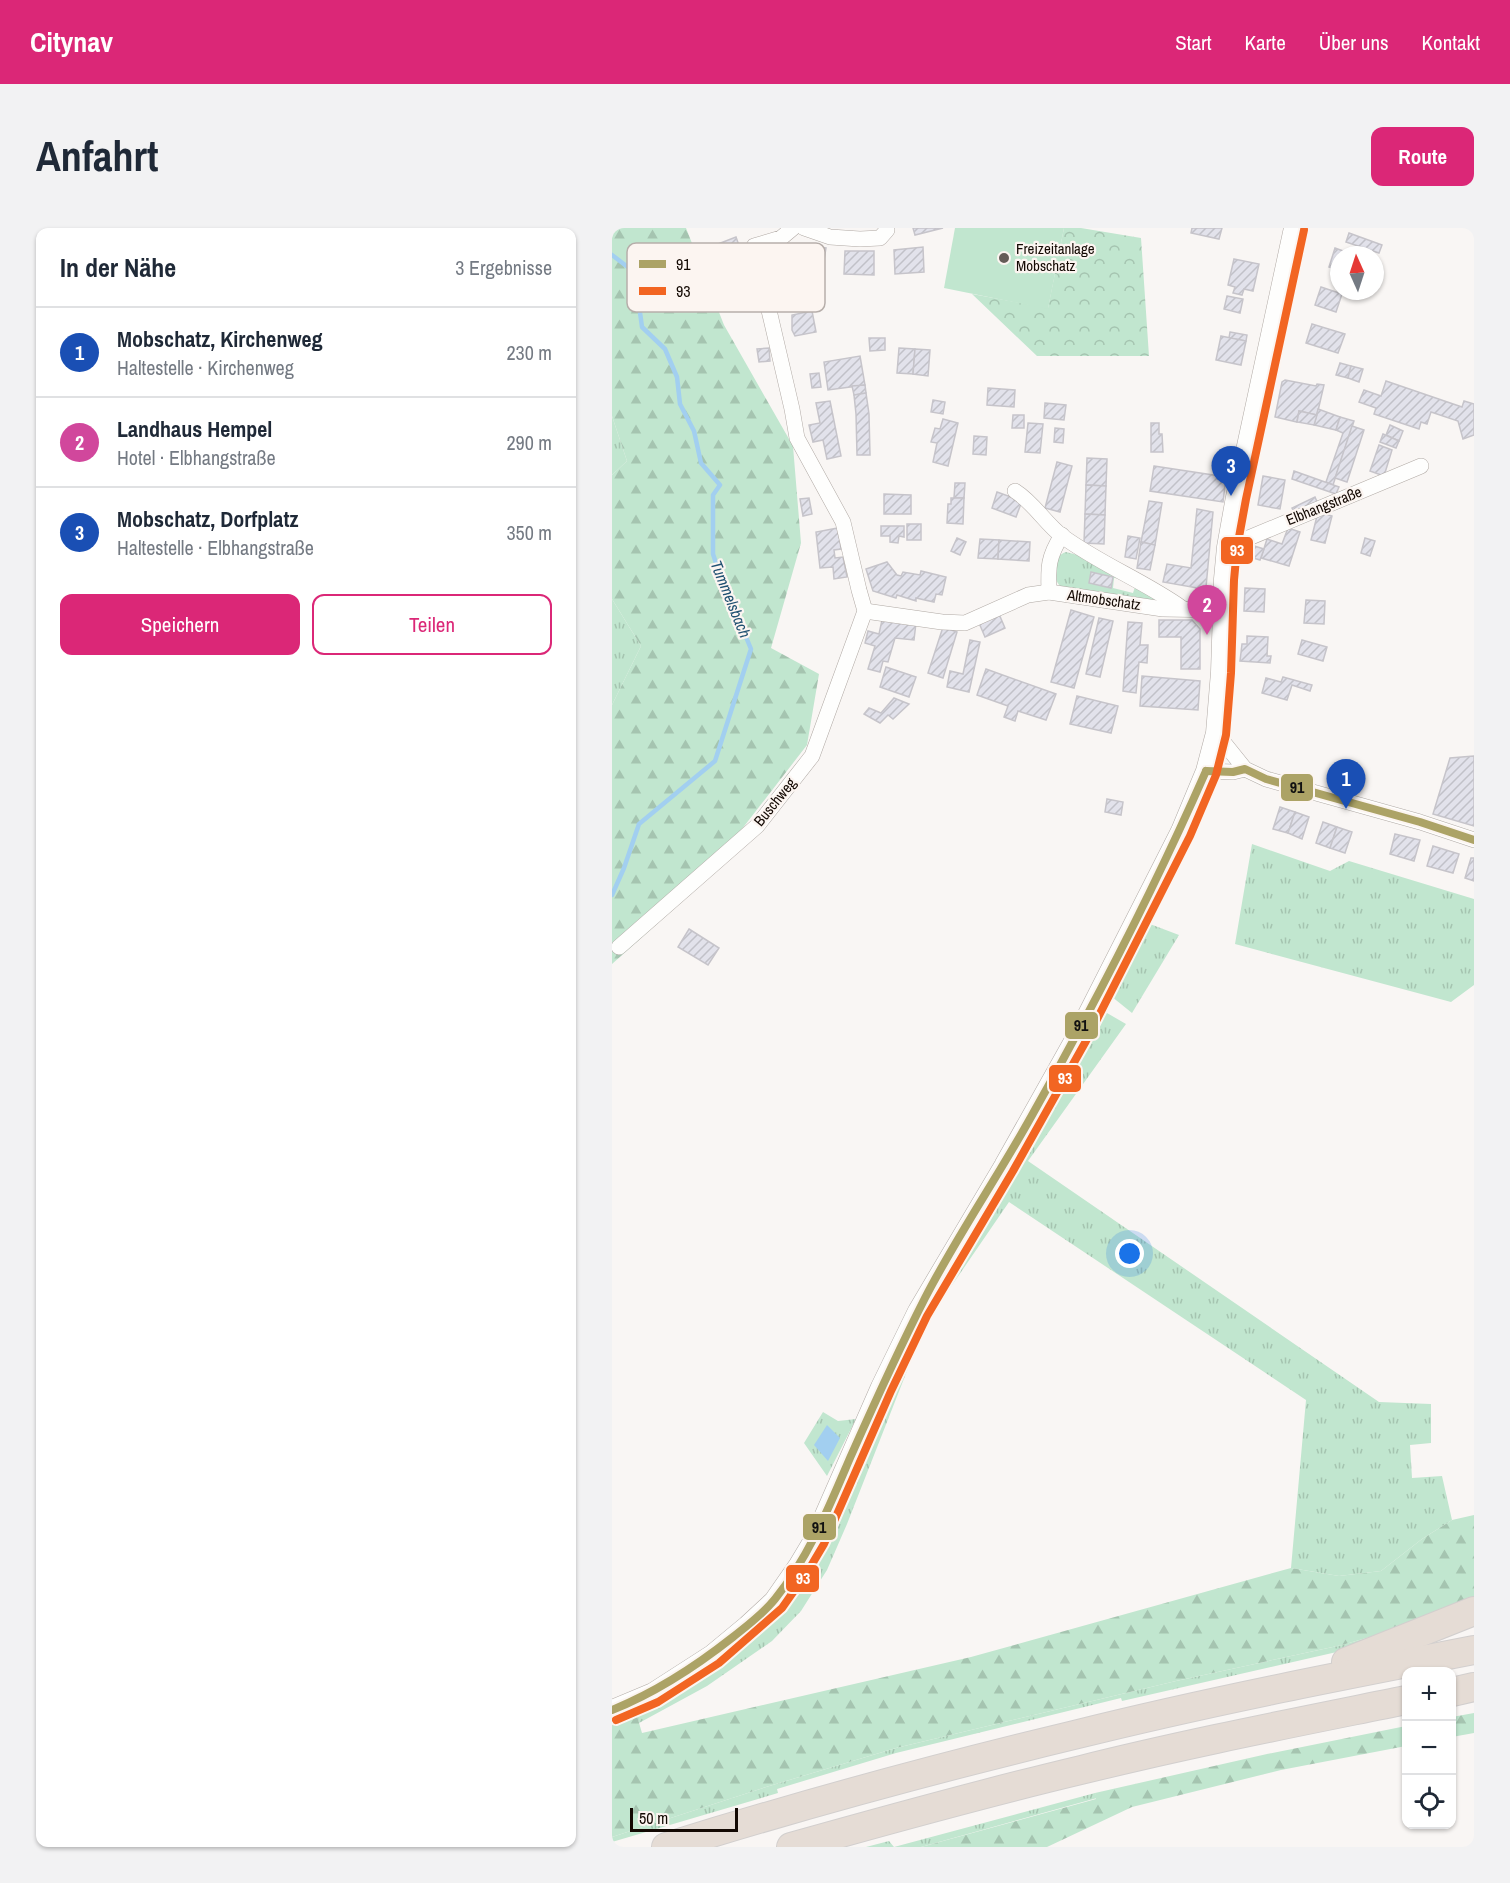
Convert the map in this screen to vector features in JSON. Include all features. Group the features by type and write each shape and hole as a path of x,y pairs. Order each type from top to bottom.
{"highway":[{"path":"1286,1687 1474,1611"},
{"path":"666,1847 748,1821 1075,1734 1286,1687 1474,1650"},
{"path":"1456,1691 1474,1687"},
{"path":"791,1847 1081,1770 1259,1730 1402,1702"}],"street":[{"path":"764,243 781,238 793,228"},
{"path":"804,228 830,237 860,239 880,238 886,230"},
{"path":"612,1710 653,1693 712,1655 774,1601 799,1565 813,1540 918,1311 1004,1166 1077,1036 1180,831 1206,771 1216,734 1227,547 1294,228"},
{"path":"769,312 797,438 829,492 843,522 865,610 942,622 964,623 1028,595 1049,592"},
{"name":"Elbhangstraße","path":"1227,547 1421,466"},
{"name":"Altmobschatz","path":"1015,491 1024,497 1062,536 1164,595 1182,608"},
{"name":"Altmobschatz","path":"1062,536 1050,556 1049,592 1163,609 1223,610"},
{"name":"Buschweg","path":"619,946 758,826 812,756 865,610"},
{"path":"1216,734 1245,769 1266,779 1420,822 1474,840"},
{"path":"1206,771 1233,772 1245,769"}],"green space":[{"path":"612,228 686,228 692,243 627,243 627,312 719,312 724,325 793,446 801,543 771,648 819,674 807,745 694,891 612,964 612,705 641,646 612,599 612,475 627,461 612,416"},
{"name":"Freizeitanlage Mobschatz","path":"955,228 1064,228 1048,309 944,288"},
{"path":"1064,228 1081,228 1141,238 1149,356 1037,356 972,294 1048,308"},
{"path":"612,416 627,461 612,475"},
{"path":"1066,552 1085,557 1123,579 1114,578 1113,588 1133,593 1136,584 1164,602 1061,587 1055,578 1054,568 1057,558"},
{"path":"612,599 641,646 612,705"},
{"path":"1252,844 1330,871 1349,861 1474,899 1474,985 1451,1002 1235,944"},
{"path":"1142,921 1179,935 1132,1013 1106,992"},
{"path":"1107,1013 1126,1024 1028,1161 1379,1402 1431,1404 1431,1443 1410,1445 1412,1478 1442,1476 1452,1520 1422,1539 1381,1571 1339,1576 1291,1568 1306,1400 1009,1202 935,1310 916,1348 827,1570 801,1611 772,1641 707,1686 639,1723 635,1709 757,1627 872,1423 889,1401 897,1369 928,1307 1030,1144 1033,1126 1093,1015"},
{"path":"823,1412 838,1421 856,1419 827,1476 804,1443"},
{"path":"1474,1515 1474,1599 1422,1622 1342,1645 1176,1681 896,1748 612,1837 612,1717 635,1709 642,1733 971,1657 1291,1568 1339,1576 1381,1571 1422,1539 1452,1520"},
{"path":"1422,1622 1363,1646 1122,1701 1121,1698 896,1753 777,1789 778,1793 612,1842 612,1837 896,1748 1176,1681 1342,1645"},
{"path":"1474,1713 1474,1733 1456,1736 1456,1716"},
{"path":"1402,1727 1402,1747 1281,1770 1132,1807 1047,1847 921,1847 1096,1799 1095,1793 1267,1754"},
{"path":"1095,1793 1097,1798 921,1847 894,1847"},
{"path":"889,1841 894,1847 866,1847"}],"water":[{"path":"827,1425 840,1438 828,1461 814,1445"}],"building":[{"path":"913,228 943,228 915,235"},
{"path":"1192,228 1222,228 1219,239 1191,233"},
{"path":"1349,233 1382,245 1358,246 1346,242"},
{"path":"736,237 738,243 721,243"},
{"path":"923,247 924,272 895,274 894,250"},
{"path":"845,251 874,251 874,275 844,274"},
{"path":"1234,259 1259,264 1253,291 1244,289 1242,295 1233,293 1235,287 1228,285"},
{"path":"1321,287 1330,290 1330,300 1340,300 1336,312 1315,305"},
{"path":"1227,296 1243,299 1240,313 1224,309"},
{"path":"812,312 816,332 795,336 792,330 792,315"},
{"path":"1312,324 1345,334 1338,353 1306,343"},
{"path":"1230,332 1247,335 1246,341 1229,338"},
{"path":"1221,336 1246,341 1241,365 1216,360"},
{"path":"869,338 885,338 885,350 870,351"},
{"path":"769,348 770,361 759,362 757,349"},
{"path":"899,348 915,349 913,374 897,373"},
{"path":"915,349 930,350 928,376 913,374"},
{"path":"860,356 865,385 828,390 824,362"},
{"path":"1340,363 1351,366 1348,378 1336,375"},
{"path":"1351,366 1363,369 1359,382 1348,378"},
{"path":"819,373 821,387 812,388 810,374"},
{"path":"1285,380 1316,386 1317,384 1324,385 1317,415 1299,411 1297,422 1275,417 1282,382"},
{"path":"1386,381 1462,407 1464,401 1474,404 1474,435 1463,439 1458,421 1431,412 1427,424 1421,422 1419,429 1374,414 1376,408 1359,402 1364,390 1381,396"},
{"path":"865,385 866,393 854,395 852,386"},
{"path":"988,388 1015,390 1014,407 987,405"},
{"path":"866,393 870,455 857,455 854,395"},
{"path":"933,400 945,402 943,414 931,412"},
{"path":"830,401 841,456 827,459 823,440 813,442 809,425 820,423 816,403"},
{"path":"1045,403 1066,405 1064,420 1044,418"},
{"path":"1318,409 1340,417 1336,430 1314,425"},
{"path":"1299,411 1317,415 1314,425 1297,422"},
{"path":"1013,415 1024,415 1024,428 1012,428"},
{"path":"1340,417 1354,421 1333,485 1326,482 1343,433 1336,430"},
{"path":"943,419 958,423 948,466 933,462 937,443 931,442 935,428 940,429"},
{"path":"1028,423 1043,424 1040,453 1025,452"},
{"path":"1151,423 1159,423 1163,452 1151,452"},
{"path":"1390,425 1403,431 1399,441 1386,435"},
{"path":"1352,426 1364,430 1347,482 1335,478"},
{"path":"1055,428 1064,429 1063,443 1054,442"},
{"path":"1383,434 1399,441 1396,448 1380,442"},
{"path":"974,436 987,437 986,455 973,454"},
{"path":"1379,445 1392,450 1384,476 1370,471"},
{"path":"1087,458 1107,459 1106,486 1086,485"},
{"path":"1057,462 1072,466 1060,512 1045,508"},
{"path":"1154,466 1226,477 1223,502 1150,491"},
{"path":"1294,471 1339,487 1336,494 1292,479"},
{"path":"1263,476 1285,480 1280,509 1258,505"},
{"path":"955,483 965,483 964,498 954,498"},
{"path":"1086,485 1106,486 1105,515 1085,514"},
{"path":"997,492 1022,501 1016,517 992,508"},
{"path":"884,494 911,495 911,514 884,514"},
{"path":"1315,497 1318,504 1295,514 1292,508"},
{"path":"809,498 812,514 803,516 800,499"},
{"path":"951,498 964,498 963,524 947,523 948,504 951,504"},
{"path":"1149,501 1162,503 1155,545 1141,542"},
{"path":"1197,509 1213,512 1206,587 1203,589 1163,582 1167,564 1191,568"},
{"path":"1318,512 1332,516 1325,543 1311,540"},
{"path":"1085,514 1105,515 1104,544 1084,543"},
{"path":"907,524 921,524 921,540 907,540"},
{"path":"881,526 904,526 904,537 899,536 898,543 890,542 890,536 881,536"},
{"path":"838,528 841,549 834,550 835,558 843,557 847,577 834,579 833,567 820,568 816,532"},
{"path":"1288,528 1300,532 1289,566 1261,558 1267,539 1282,544"},
{"path":"1128,536 1140,538 1136,559 1125,557"},
{"path":"957,538 966,542 960,555 951,551"},
{"path":"1365,538 1375,541 1370,556 1361,553"},
{"path":"980,539 999,540 998,559 978,558"},
{"path":"999,540 1030,542 1029,561 998,559"},
{"path":"1141,542 1155,545 1150,570 1137,568"},
{"path":"1248,544 1264,549 1260,560 1240,554"},
{"path":"887,562 897,575 901,576 903,572 920,575 921,571 946,577 942,595 936,594 934,602 916,598 916,601 873,591 866,569"},
{"path":"1091,572 1113,577 1111,588 1089,583"},
{"path":"1245,588 1265,589 1264,612 1244,611"},
{"path":"1306,600 1325,601 1324,624 1304,623"},
{"path":"1071,610 1094,617 1074,688 1051,682"},
{"path":"999,614 1005,628 985,637 979,623"},
{"path":"1099,618 1113,621 1100,677 1086,674"},
{"path":"882,620 916,623 914,640 895,638 888,662 883,661 880,672 868,669 875,646 865,643 868,631 879,634"},
{"path":"1159,620 1192,620 1200,629 1200,669 1181,669 1181,637 1159,637"},
{"path":"1128,622 1142,623 1140,645 1148,645 1147,663 1139,662 1136,693 1123,691"},
{"path":"943,627 957,632 943,678 928,673"},
{"path":"1247,636 1268,637 1267,656 1271,656 1270,663 1240,661 1242,644 1247,644"},
{"path":"970,640 980,642 969,692 947,687 950,671 963,674"},
{"path":"1302,640 1327,647 1323,661 1298,654"},
{"path":"886,667 916,677 909,697 880,687"},
{"path":"986,669 1056,694 1046,720 1018,711 1015,721 1004,717 1008,706 977,695"},
{"path":"1142,676 1200,681 1198,710 1140,706"},
{"path":"1283,677 1312,685 1310,691 1292,685 1287,700 1262,693 1266,678 1281,682"},
{"path":"1077,696 1118,706 1111,733 1070,724"},
{"path":"894,698 909,704 893,719 888,715 880,723 864,714 869,708 881,713"},
{"path":"1474,756 1474,826 1433,814 1450,758"},
{"path":"1107,799 1123,802 1121,815 1105,812"},
{"path":"1280,807 1295,812 1288,833 1273,829"},
{"path":"1295,812 1309,817 1302,839 1288,833"},
{"path":"1323,822 1337,827 1330,848 1316,843"},
{"path":"1337,827 1352,832 1345,853 1330,848"},
{"path":"1395,834 1420,840 1414,861 1390,854"},
{"path":"1433,846 1459,854 1453,873 1427,866"},
{"path":"1471,858 1474,858 1474,881 1465,878"},
{"path":"689,929 719,948 708,965 678,947"}],"waterway":[{"name":"Tummelsbach","path":"612,255 627,266"},
{"name":"Tummelsbach","path":"612,895 639,824 715,761 751,649 713,554 713,495 720,485 701,463 694,431 680,404 677,377 665,349 642,327 640,312"}],"transit line":[{"name":"93","path":"616,1720 658,1702 719,1663 782,1608 808,1571 824,1544 891,1391 927,1316 1013,1171 1086,1041 1190,836 1216,775 1226,735 1237,548 1304,230"},
{"name":"91","path":"1206,771 1233,772 1245,769 1266,779 1420,822 1474,840"},
{"name":"91","path":"612,1710 675,1678 733,1637 770,1604 798,1566 826,1513 925,1298 1018,1140 1078,1032 1145,903 1206,771"}],"place":[{"name":"Freizeitanlage Mobschatz","path":"1004,258"},
{"name":"Mobschatz, Dorfplatz","path":"1231,496"},
{"name":"Landhaus Hempel","path":"1207,635"},
{"name":"Mobschatz, Kirchenweg","path":"1346,809"}]}
